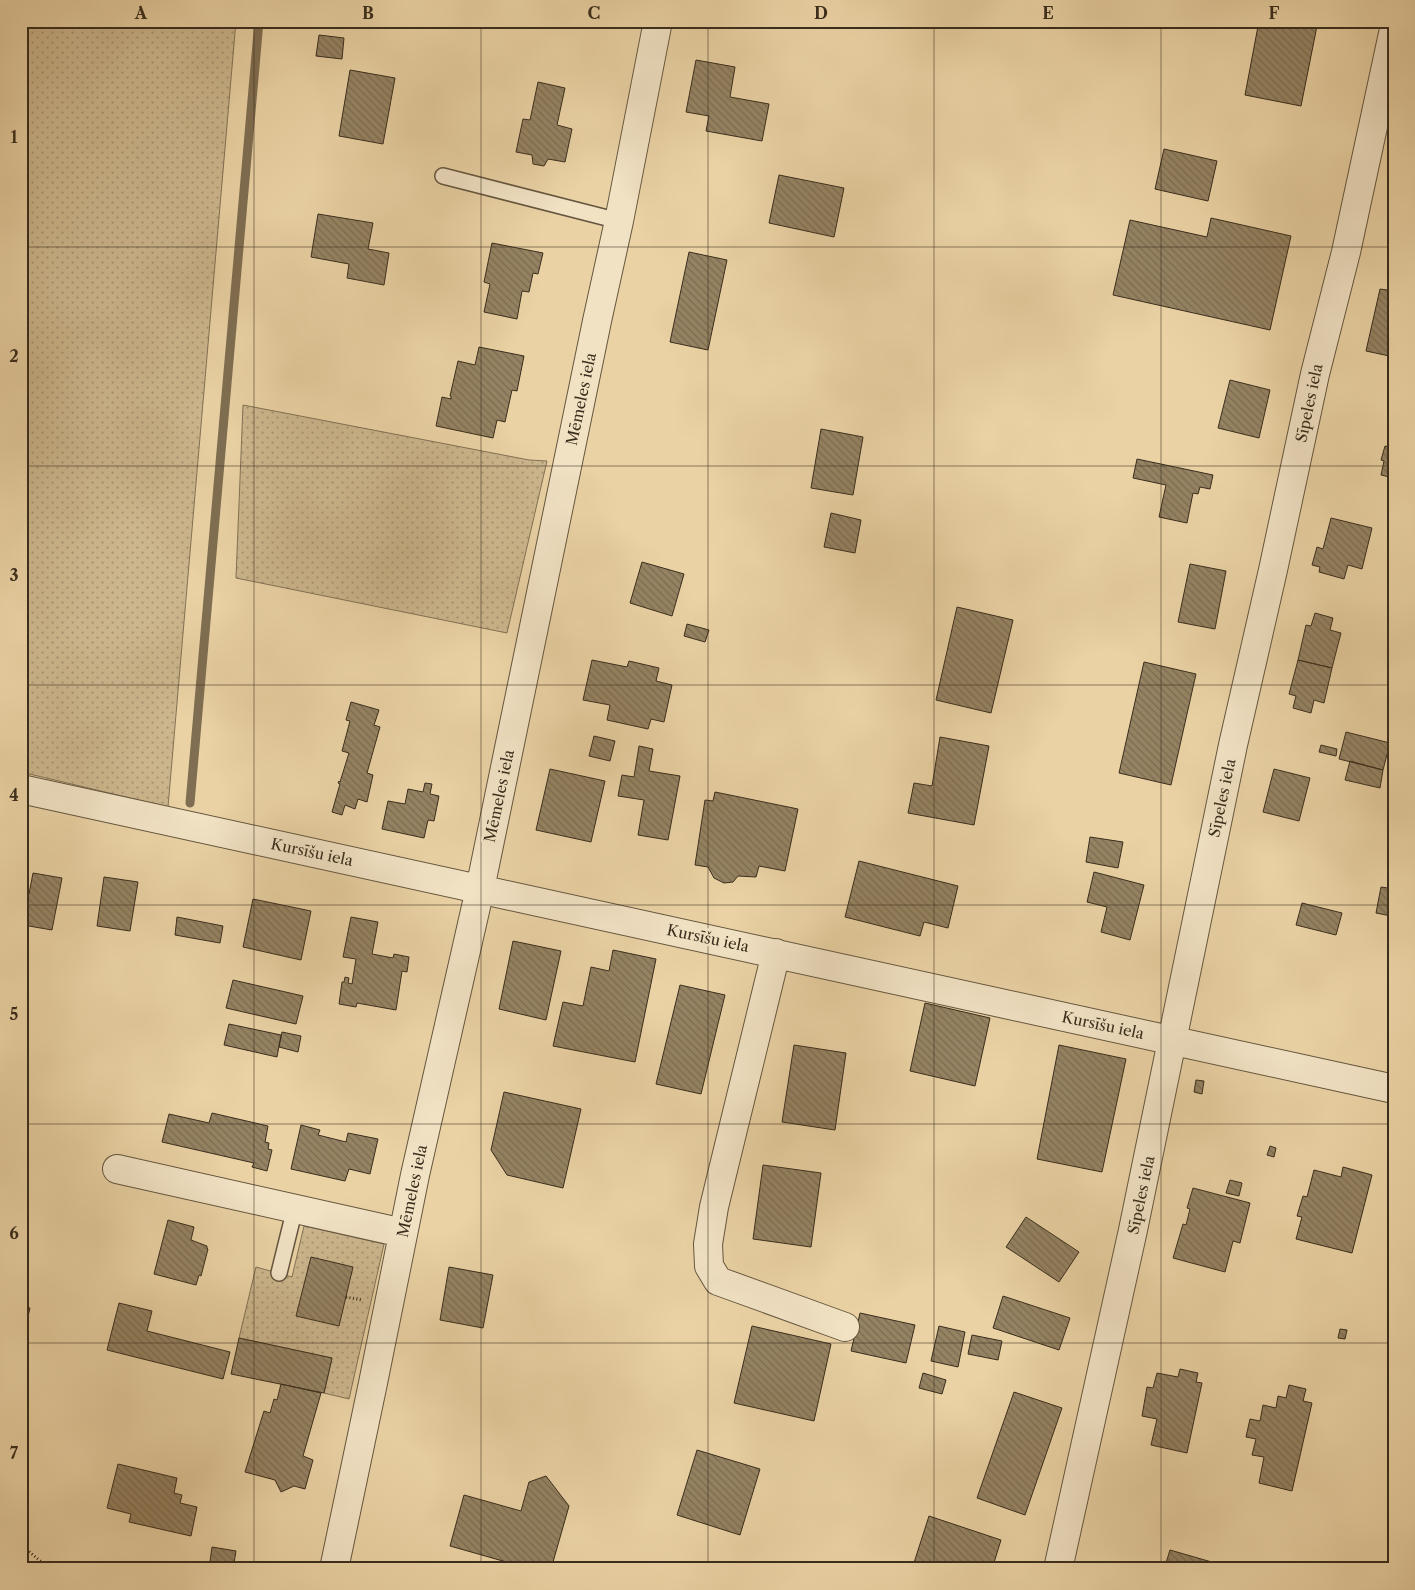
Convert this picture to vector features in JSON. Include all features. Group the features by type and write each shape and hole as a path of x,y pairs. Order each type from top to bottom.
{"street":[{"name":"Mēmeles iela","path":"334,1569 403,1232 480,888 619,221 658,21"},
{"name":"Sīpeles iela","path":"1058,1569 1129,1249 1234,745 1315,374 1346,252 1394,29"},
{"name":"Kursīšu iela","path":"21,789 1394,1089"},
{"path":"776,953 714,1207 708,1244 709,1266 718,1281 845,1327"},
{"path":"116,1168 403,1232"}],"lane":[{"path":"442,176 619,221"},
{"path":"279,1273 294,1208"}],"path":[{"path":"21,1545 50,1569"}],"shaded area":[{"path":"21,21 236,21 168,807 21,772"},
{"path":"243,405 529,460 547,461 507,633 236,578"},
{"path":"304,1226 384,1244 349,1399 324,1393 332,1358 239,1338 256,1267 292,1277"}],"building":[{"path":"1259,21 1318,21 1301,106 1245,95"},
{"path":"319,35 344,38 342,59 316,56"},
{"path":"696,60 735,67 730,97 769,104 762,141 706,131 709,116 686,112"},
{"path":"350,70 395,78 383,144 339,136"},
{"path":"538,82 565,88 557,125 572,129 565,162 548,159 544,166 533,164 532,155 516,152 523,119 530,120"},
{"path":"1164,149 1217,161 1208,201 1155,189"},
{"path":"779,175 844,188 834,237 769,223"},
{"path":"318,214 373,223 368,249 389,253 384,285 347,278 349,264 311,257"},
{"path":"1211,218 1291,236 1270,330 1113,295 1130,220 1207,237"},
{"path":"492,243 543,253 538,274 533,273 529,292 522,291 517,319 484,312 490,284 484,282"},
{"path":"689,252 727,260 708,350 670,342"},
{"path":"1380,289 1394,291 1394,357 1366,351"},
{"path":"479,347 524,356 517,391 512,390 505,422 497,420 493,438 436,426 442,397 451,399 450,396 458,361 475,365"},
{"path":"1230,380 1270,390 1259,438 1218,428"},
{"path":"821,429 863,437 853,495 811,488"},
{"path":"1385,446 1394,448 1394,478 1381,475 1384,461 1381,460"},
{"path":"1137,459 1213,475 1210,489 1200,487 1198,494 1193,493 1187,523 1159,517 1166,485 1133,478"},
{"path":"831,513 861,520 855,553 824,547"},
{"path":"1331,518 1372,528 1362,569 1348,565 1344,579 1319,572 1320,567 1312,565 1317,547 1323,549"},
{"path":"642,562 684,574 672,616 630,603"},
{"path":"1190,564 1226,571 1215,629 1178,622"},
{"path":"957,607 1013,620 991,713 936,700"},
{"path":"1315,613 1333,618 1330,630 1341,633 1332,668 1298,660 1306,625 1311,626"},
{"path":"1394,614 1394,632 1389,631"},
{"path":"687,624 709,630 705,642 684,636"},
{"path":"592,660 627,667 629,661 659,668 656,681 672,685 664,722 651,719 648,729 607,720 610,705 583,700"},
{"path":"1298,660 1332,668 1324,703 1314,700 1311,713 1293,708 1296,696 1289,694"},
{"path":"1144,662 1196,674 1171,785 1119,773"},
{"path":"351,702 379,710 374,725 380,727 367,773 373,775 367,802 358,799 355,809 345,805 342,815 332,812 340,784 338,783 340,782 349,753 342,751 350,721 346,720"},
{"path":"1346,732 1390,743 1383,770 1339,759"},
{"path":"594,736 615,741 610,761 589,756"},
{"path":"940,737 989,746 974,825 908,813 914,783 932,786"},
{"path":"1321,745 1337,749 1336,756 1319,752"},
{"path":"639,746 653,749 649,771 680,776 668,840 638,835 644,800 618,796 622,775 634,777"},
{"path":"1350,761 1383,770 1380,788 1345,780"},
{"path":"550,769 605,781 591,842 536,830"},
{"path":"1274,769 1310,778 1299,821 1263,812"},
{"path":"425,783 432,784 430,794 439,796 434,821 428,820 424,838 382,829 388,801 405,804 408,789 423,792"},
{"path":"715,792 798,809 785,871 759,866 756,877 738,876 733,882 724,883 714,878 708,867 695,865 705,800 713,801"},
{"path":"1090,837 1123,842 1118,868 1086,862"},
{"path":"859,861 958,886 948,928 924,922 920,936 845,917"},
{"path":"1094,872 1144,885 1130,940 1101,932 1107,907 1087,902"},
{"path":"33,873 62,878 52,930 23,925 28,899 21,898 21,893 29,894"},
{"path":"104,877 138,882 130,931 97,926"},
{"path":"1381,887 1394,889 1391,916 1376,913"},
{"path":"253,899 311,911 301,960 243,947"},
{"path":"1302,903 1342,913 1336,935 1296,925"},
{"path":"177,917 223,926 220,943 175,935"},
{"path":"351,917 378,922 372,954 393,958 394,954 409,957 407,972 402,971 396,1010 357,1003 356,1007 339,1004 342,982 344,982 345,977 349,978 348,983 352,984 356,959 343,957"},
{"path":"513,941 561,951 546,1020 499,1009"},
{"path":"613,950 656,959 635,1062 553,1046 563,1002 583,1006 591,967 609,971"},
{"path":"233,980 303,996 296,1024 226,1008"},
{"path":"680,985 725,995 701,1094 656,1084"},
{"path":"925,1003 990,1018 975,1086 910,1071"},
{"path":"229,1024 281,1035 277,1057 224,1045"},
{"path":"282,1032 301,1036 298,1052 279,1047"},
{"path":"794,1045 846,1053 835,1130 782,1122"},
{"path":"1059,1045 1126,1059 1102,1172 1037,1159"},
{"path":"1196,1080 1204,1081 1202,1094 1194,1092"},
{"path":"504,1092 581,1109 563,1188 507,1175 491,1150"},
{"path":"212,1113 268,1126 265,1142 269,1143 268,1149 272,1150 267,1171 252,1167 254,1163 162,1142 169,1114 209,1123"},
{"path":"301,1125 320,1130 318,1135 346,1142 348,1133 378,1139 370,1174 349,1169 345,1181 291,1169"},
{"path":"1270,1146 1276,1148 1274,1157 1267,1155"},
{"path":"763,1165 821,1173 811,1247 753,1239"},
{"path":"1343,1167 1372,1175 1352,1253 1296,1239 1302,1217 1297,1216 1303,1196 1307,1197 1314,1170 1341,1177"},
{"path":"1230,1180 1242,1183 1239,1196 1226,1193"},
{"path":"1193,1188 1250,1203 1240,1243 1233,1241 1225,1272 1173,1258 1183,1224 1186,1225 1190,1209 1187,1208"},
{"path":"1026,1217 1079,1252 1059,1282 1006,1247"},
{"path":"168,1220 194,1227 191,1240 207,1246 208,1249 201,1276 199,1275 196,1285 154,1274"},
{"path":"311,1257 353,1267 339,1326 296,1316"},
{"path":"449,1267 493,1275 483,1328 440,1320"},
{"path":"1003,1296 1070,1318 1059,1350 993,1328"},
{"path":"119,1303 152,1311 147,1331 230,1352 223,1379 107,1350"},
{"path":"21,1306 30,1308 21,1345"},
{"path":"860,1313 915,1325 906,1363 851,1351"},
{"path":"752,1326 831,1344 814,1421 734,1403"},
{"path":"939,1326 965,1332 958,1367 931,1361"},
{"path":"1340,1329 1347,1330 1345,1339 1338,1338"},
{"path":"972,1335 1002,1341 998,1360 968,1354"},
{"path":"239,1338 332,1358 324,1393 231,1374"},
{"path":"1180,1369 1198,1373 1196,1382 1202,1383 1187,1453 1151,1445 1157,1419 1142,1416 1147,1387 1153,1388 1157,1373 1178,1377"},
{"path":"923,1373 946,1380 942,1394 919,1388"},
{"path":"281,1384 321,1393 303,1456 313,1460 305,1489 294,1486 281,1492 275,1480 245,1472 264,1411 270,1413 274,1399 277,1400"},
{"path":"1289,1385 1306,1389 1303,1401 1312,1403 1292,1491 1259,1483 1264,1457 1252,1455 1256,1439 1246,1437 1250,1419 1260,1421 1263,1405 1276,1408 1278,1396 1286,1398"},
{"path":"1014,1392 1062,1408 1025,1515 977,1498"},
{"path":"697,1450 760,1469 740,1535 677,1515"},
{"path":"118,1464 177,1478 174,1493 182,1495 180,1503 197,1507 191,1536 129,1522 131,1514 107,1508"},
{"path":"546,1476 569,1506 551,1569 531,1569 450,1546 464,1495 521,1511 529,1482"},
{"path":"929,1516 1001,1540 992,1569 912,1569"},
{"path":"212,1547 236,1551 233,1569 209,1569"},
{"path":"1170,1550 1229,1567 1229,1569 1164,1569"}],"waterway":[{"path":"190,803 259,21"}]}
